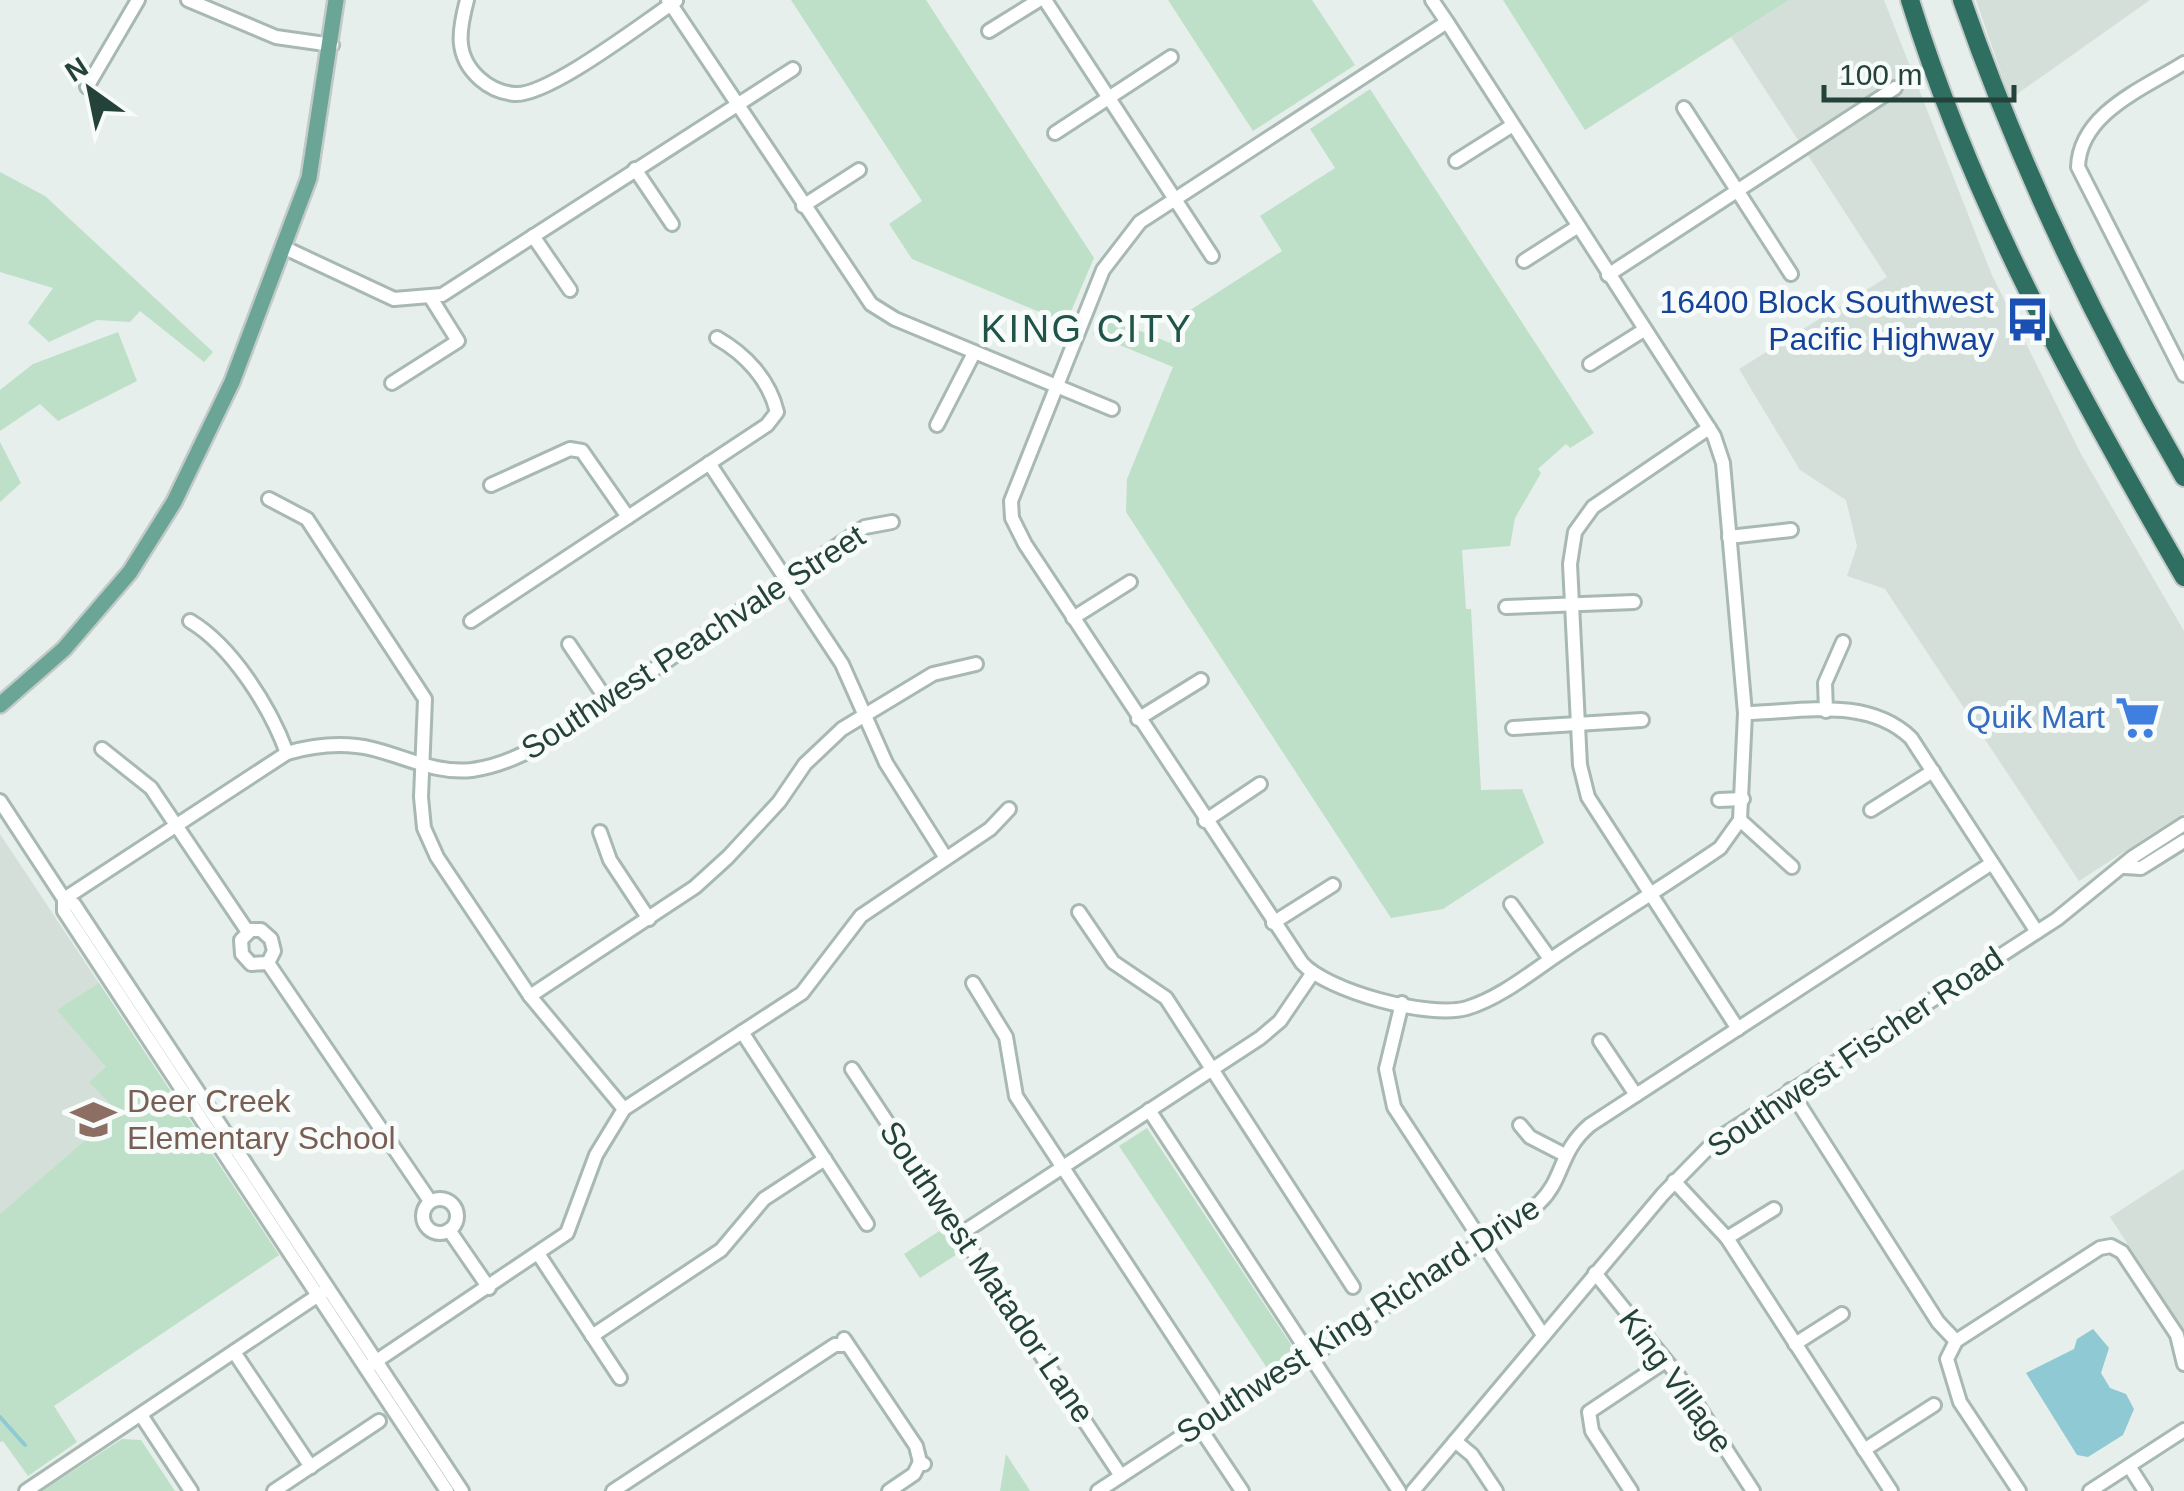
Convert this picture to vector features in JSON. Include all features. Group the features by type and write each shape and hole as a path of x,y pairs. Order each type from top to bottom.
{"highway":[{"path":"1910,0 1963,147 2017,272 2184,577"},
{"path":"1962,0 2006,121 2062,251 2184,476"}],"main road":[{"path":"0,706 90,622 141,557 232,382 309,178 336,0"}],"street":[{"path":"87,87 138,0"},
{"path":"188,0 276,37 332,45"},
{"path":"467,0 460,44 467,64 482,81 515,94 539,89 671,1 871,304 1112,410"},
{"path":"990,31 1042,0 1212,256"},
{"path":"1432,0 1708,428 1724,463 1746,714 1740,820 1720,848 1550,960 1471,1006 1450,1010 1402,1004 1356,992 1312,974 1204,821 1012,518 1015,485 1112,253 1140,222 1446,22"},
{"path":"1055,133 1170,57"},
{"path":"2184,63 2092,124 2080,142 2078,167 2184,375"},
{"path":"285,248 394,299 431,298 792,69"},
{"path":"1608,275 1895,88"},
{"path":"1684,108 1791,274"},
{"path":"1456,160 1512,125"},
{"path":"635,169 672,224"},
{"path":"803,206 859,170"},
{"path":"1524,261 1577,226"},
{"path":"534,236 570,290"},
{"path":"392,383 458,341 431,298"},
{"path":"1590,364 1644,330"},
{"path":"471,621 767,425 778,412 774,398 744,353 716,338"},
{"path":"936,425 974,352"},
{"path":"1708,428 1608,494 1582,518 1572,545 1578,725 1582,780 1588,797 1738,1029"},
{"path":"491,485 570,449 582,451 628,517"},
{"path":"709,463 842,664 886,763 946,858"},
{"path":"270,500 307,519 425,699 421,797 430,845 530,996 624,1108"},
{"name":"Southwest Peachvale Street","path":"64,899 287,753 320,745 355,746 424,766 472,770 514,759 608,702 865,527 892,522"},
{"path":"1728,536 1791,530"},
{"path":"1073,618 1130,582"},
{"path":"1506,607 1634,602"},
{"path":"190,621 215,636 278,730 287,753"},
{"path":"1826,711 1826,682 1843,642"},
{"path":"569,644 608,702"},
{"path":"530,996 649,919 728,857 779,802 804,764 865,714 933,674 976,664"},
{"path":"1138,719 1201,680"},
{"path":"1746,714 1873,713 1895,722 1933,770 2036,932"},
{"path":"1513,728 1642,720"},
{"path":"102,749 150,788 248,932"},
{"path":"1871,810 1933,770"},
{"path":"1204,821 1260,784"},
{"path":"1719,800 1743,799"},
{"path":"0,801 64,899 74,904 108,954 322,1292 462,1491"},
{"path":"371,1365 567,1233 576,1218 596,1155 624,1108 802,992 862,916 990,829 1009,808"},
{"path":"1740,820 1792,866"},
{"name":"Southwest Fischer Road","path":"1413,1491 1674,1182 1716,1140 2036,932 2125,867 2132,857 2184,824"},
{"path":"600,832 610,860 649,919"},
{"name":"Southwest Fischer Road","path":"2125,867 2141,868 2184,841"},
{"name":"Southwest King Richard Drive","path":"1099,1491 1312,1356 1547,1196 1564,1154 1590,1125 1992,863"},
{"path":"1274,923 1333,885"},
{"path":"1510,904 1550,960"},
{"path":"1079,912 1113,962 1166,998 1353,1287"},
{"path":"261,930 271,939 274,951 268,963 251,964 242,954 241,940 248,932 261,930"},
{"path":"268,963 430,1201"},
{"path":"962,1233 1280,1020 1312,974"},
{"path":"973,983 1006,1037 1016,1096 1222,1410"},
{"path":"1402,1004 1386,1069 1386,1087 1394,1107 1544,1335"},
{"path":"742,1032 867,1224"},
{"path":"1600,1041 1636,1096"},
{"name":"Southwest Matador Lane","path":"852,1070 1121,1476"},
{"path":"1790,1090 1944,1331 1956,1341"},
{"path":"1150,1110 1399,1491"},
{"path":"1520,1125 1530,1137 1564,1154"},
{"path":"592,1336 721,1250 764,1198 825,1159"},
{"path":"1674,1182 1727,1238 1891,1491"},
{"path":"446,1200 455,1207 457,1220 450,1230 437,1233 426,1226 422,1213 430,1201 446,1200"},
{"path":"1727,1238 1774,1210"},
{"path":"450,1230 490,1288"},
{"path":"2019,1491 1960,1402 1947,1360 1956,1341 2100,1248 2111,1246 2122,1252 2176,1335 2184,1364"},
{"path":"539,1254 620,1378"},
{"name":"King Village","path":"1595,1274 1685,1386 1752,1491"},
{"path":"26,1491 322,1292"},
{"path":"1795,1344 1842,1314"},
{"path":"614,1491 844,1341 916,1446 922,1463 914,1474 888,1491"},
{"path":"234,1352 311,1467"},
{"path":"1631,1491 1588,1417 1592,1408 1664,1362"},
{"path":"371,1365 448,1491"},
{"path":"1864,1450 1934,1405"},
{"path":"141,1414 191,1491"},
{"path":"274,1491 379,1421"},
{"path":"1198,1425 1242,1491"},
{"path":"2090,1491 2184,1430"},
{"path":"1455,1441 1472,1455 1496,1491"},
{"path":"2129,1466 2145,1491"}],"shaded area":[{"path":"1789,0 1884,0 1991,273 2081,454 2184,631 2184,813 2079,881 1885,589 1847,576 1857,546 1846,500 1800,470 1739,369 1887,277 1731,37"},
{"path":"1976,0 2150,0 2010,99"},
{"name":"Deer Creek Elementary School","path":"0,834 279,1255 0,1441"},
{"path":"2184,1169 2184,1330 2110,1217"}],"green space":[{"path":"791,0 926,0 1094,258 1066,323 912,259 889,224 922,201"},
{"path":"1168,0 1312,0 1355,65 1253,131"},
{"path":"1503,0 1789,0 1585,130"},
{"path":"1370,89 1594,433 1570,448 1566,444 1538,469 1541,473 1515,518 1510,546 1462,550 1466,609 1471,609 1481,790 1522,789 1544,843 1443,909 1391,918 1126,512 1127,479 1173,367 1093,334 1101,315 1170,343 1181,316 1282,251 1260,216 1335,168 1310,129"},
{"path":"0,172 45,196 213,352 204,362 140,311 130,322 97,320 49,342 28,323 53,288 0,272"},
{"path":"118,332 137,381 58,421 40,404 0,431 0,390 33,364"},
{"path":"0,442 21,483 0,502"},
{"name":"Deer Creek Elementary School","path":"99,983 279,1255 54,1406 77,1442 28,1476 0,1442 0,1214 118,1112 89,1082 106,1067 57,1010"},
{"path":"1147,1128 1296,1352 1293,1361 1271,1374 1119,1146"},
{"path":"944,1221 966,1255 959,1253 920,1278 904,1254 944,1228"},
{"path":"122,1439 141,1440 175,1491 42,1491"},
{"path":"1006,1454 1029,1489 1030,1491 1000,1491"}],"water":[{"path":"2093,1329 2109,1348 2101,1373 2110,1388 2126,1394 2134,1409 2123,1435 2088,1457 2077,1455 2026,1373 2074,1349 2077,1339"}],"waterway":[{"path":"0,1417 25,1445"}],"place":[{"name":"16400 Block Southwest Pacific Highway","path":"2027,320"},
{"name":"Quik Mart","path":"2138,717"},
{"name":"Deer Creek Elementary School","path":"94,1119"}],"district":[{"name":"KING CITY","path":"1087,329"}]}
